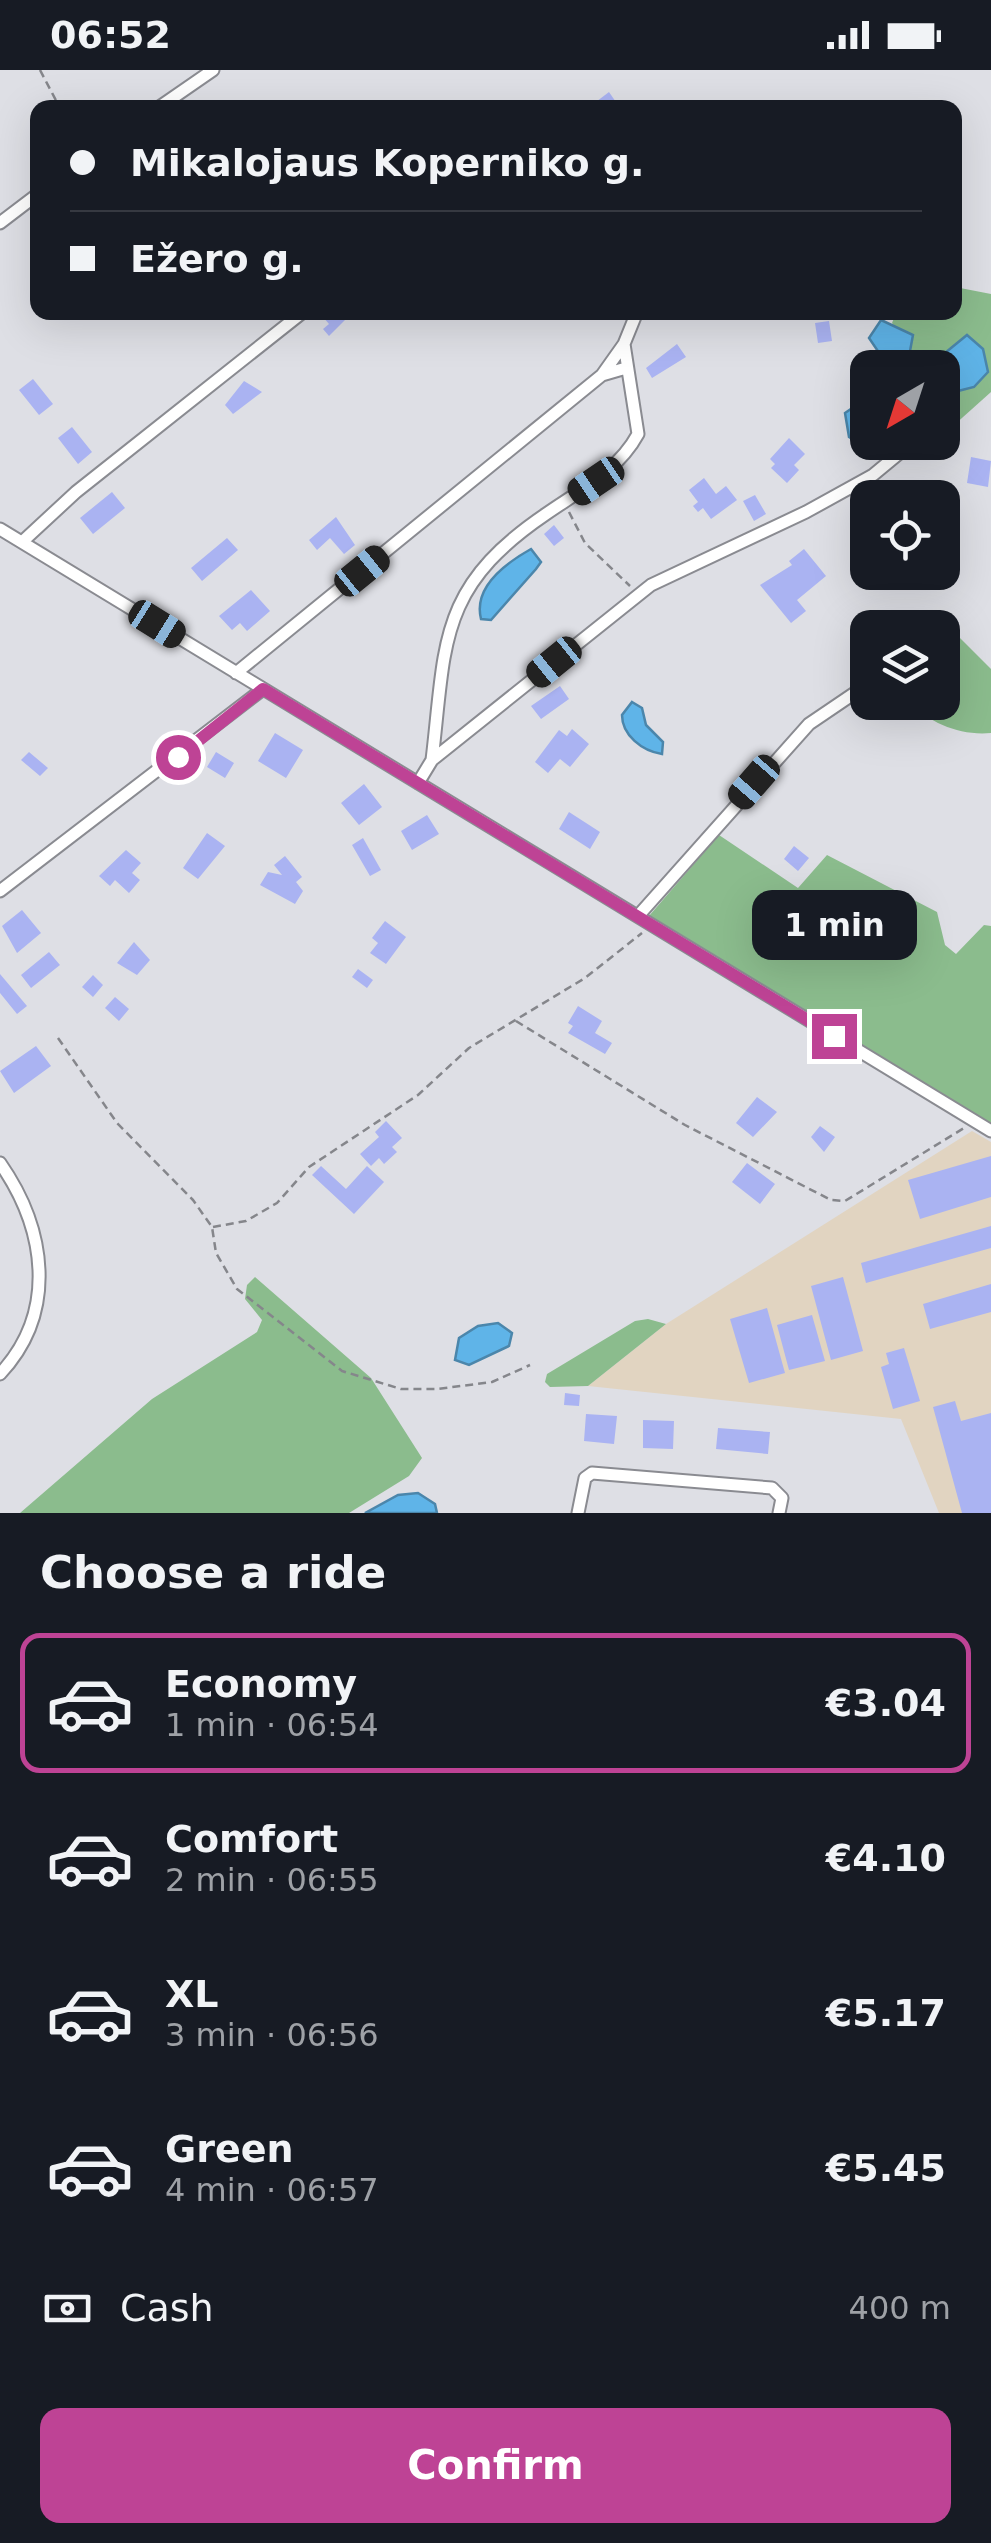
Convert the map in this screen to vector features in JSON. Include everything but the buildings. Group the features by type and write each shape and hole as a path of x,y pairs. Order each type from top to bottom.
{"street":[{"path":"170,100 213,70"},
{"path":"0,223 30,200"},
{"path":"22,542 76,492 293,320"},
{"path":"236,672 602,375 624,344 634,320"},
{"path":"432,760 443,648 456,607 498,554 596,481 638,434 624,344"},
{"path":"602,375 626,368"},
{"path":"418,783 432,760 639,594 838,495 888,460"},
{"path":"1,532 991,1131"},
{"path":"0,892 263,689"},
{"path":"638,916 809,724 850,694"},
{"path":"0,1163 24,1210 36,1247 42,1293 28,1335 0,1374"},
{"path":"578,1513 586,1478 592,1473 772,1488 782,1498 779,1513"}],"path":[{"path":"40,70 56,100"},
{"path":"565,502 585,542 639,594"},
{"path":"212,1227 246,1221 277,1203 309,1167 418,1095 469,1048 585,978 635,942 650,924"},
{"path":"515,1020 684,1125 831,1200 845,1201 960,1132 972,1119"},
{"path":"58,1038 117,1122 193,1200 212,1227 216,1253 237,1289 342,1371 401,1389 438,1389 492,1382 530,1365"}],"shaded area":[{"path":"972,1131 991,1142 991,1513 939,1513 901,1419 588,1386 666,1324"}],"green space":[{"path":"962,288 991,294 991,392 960,420 960,350 909,350 893,320 962,320"},
{"path":"960,638 991,669 991,733 947,727 933,720 960,720"},
{"path":"719,835 798,888 827,855 937,912 945,945 956,954 984,925 991,926 991,1124 649,916"},
{"path":"255,1277 371,1378 422,1458 409,1476 349,1513 20,1513 152,1399 257,1332 262,1320 245,1299 247,1285"},
{"path":"648,1319 666,1324 588,1386 550,1387 545,1382 547,1374 635,1321"}],"water":[{"path":"881,320 913,335 910,350 877,350 869,338"},
{"path":"967,335 983,349 988,372 974,387 960,390 960,350 949,350"},
{"path":"850,410 850,438 849,437 845,413"},
{"path":"531,549 541,562 536,569 491,620 481,619 480,607 487,586 502,569"},
{"path":"632,702 642,708 646,725 663,742 662,754 641,746 625,729 622,715"},
{"path":"498,1323 512,1333 509,1346 469,1365 455,1360 459,1338 478,1326"},
{"path":"418,1493 435,1504 437,1513 365,1513 398,1495"}],"route":[{"path":"178,757 263,689 834,1036"}]}
